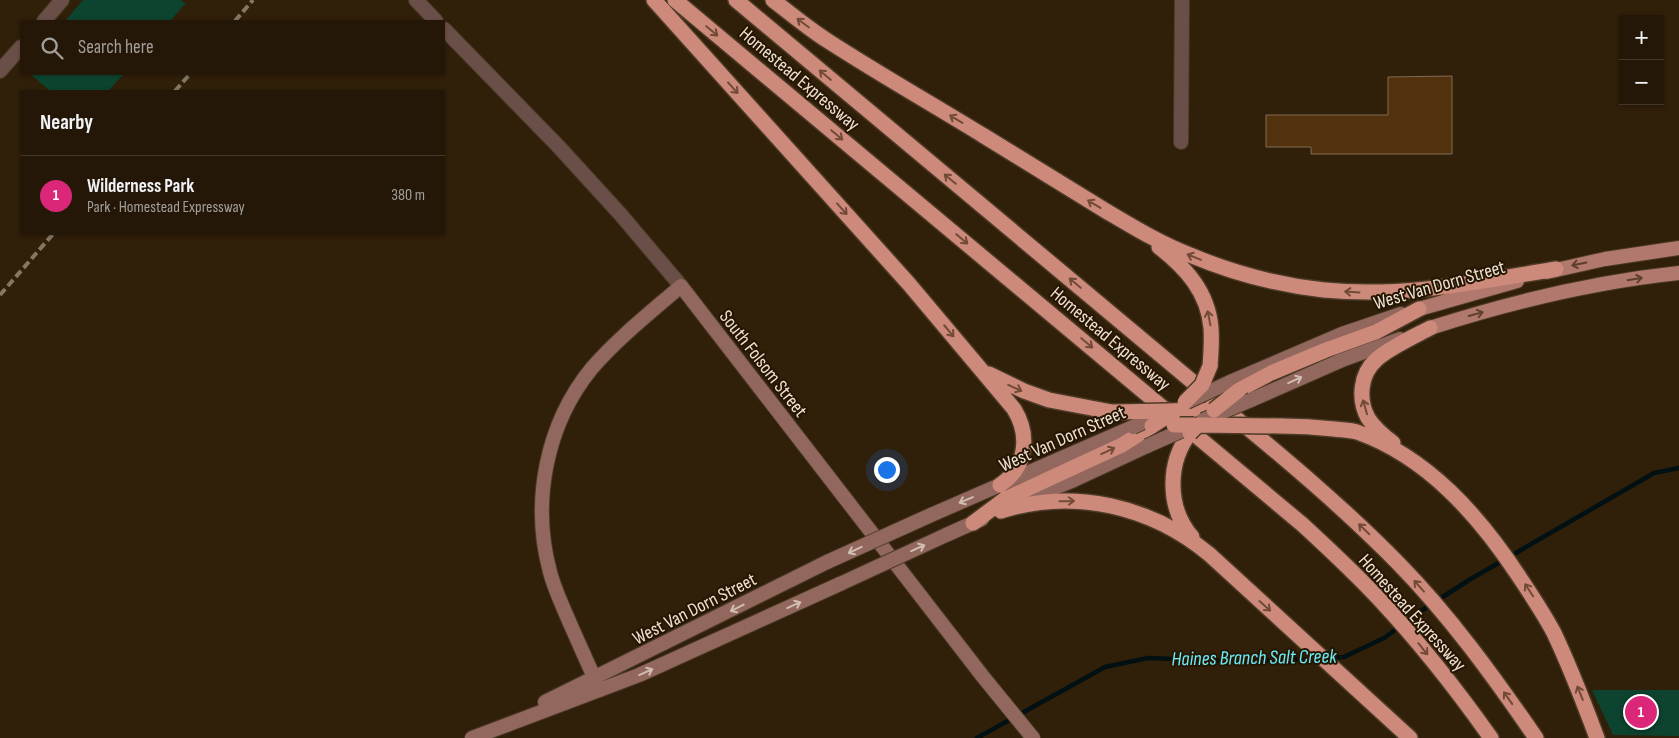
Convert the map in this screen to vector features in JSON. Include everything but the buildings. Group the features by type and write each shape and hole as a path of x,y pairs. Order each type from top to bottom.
{"highway":[{"path":"654,0 909,284 1014,409 1022,424 1024,446 1021,460 1015,472 1000,485"},
{"name":"Homestead Expressway","path":"675,0 1303,525 1355,574 1410,634 1441,671 1491,738"},
{"name":"Homestead Expressway","path":"736,0 1324,492 1399,564 1433,602 1473,650 1536,738"},
{"path":"773,0 827,40 1136,228 1188,255 1221,267 1271,281 1323,290 1361,292 1399,292 1442,288 1556,269"},
{"path":"973,524 1005,499 1122,445 1176,408 1202,385 1210,366 1211,327 1207,304 1190,274 1136,228"},
{"path":"1410,738 1209,554 1182,522 1177,509 1173,488 1174,467 1177,455 1185,440 1207,418 1234,386 1376,332 1419,309"},
{"path":"1430,328 1376,360 1363,381 1364,407 1369,419 1377,429 1448,490 1495,542 1532,595 1553,632 1598,738"},
{"path":"974,362 992,377 1049,400 1112,412 1176,408 1207,418 1354,432 1391,448 1420,467"},
{"path":"1152,426 1207,418"},
{"path":"1001,511 1037,502 1072,501 1102,504 1149,517 1189,538 1209,554"}],"main road":[{"name":"West Van Dorn Street","path":"1419,309 1556,269 1679,248"},
{"name":"West Van Dorn Street","path":"472,738 498,724 598,684 828,562 1000,485 1136,435 1207,418 1342,360 1430,328 1530,299 1592,286 1679,273"},
{"name":"South Folsom Street","path":"681,286 984,678 1033,738"},
{"path":"598,684 558,597 550,572 543,542 542,516 542,489 546,468 552,442 576,390 609,350 681,286"},
{"name":"West Van Dorn Street","path":"598,684 639,675 1001,511 1136,435 1176,408 1234,386"}],"street":[{"path":"45,20 62,0"},
{"path":"416,0 435,20"},
{"path":"1182,0 1182,142"},
{"name":"South Folsom Street","path":"445,30 559,147 621,215 681,286"},
{"path":"0,71 20,48"}],"green space":[{"path":"83,0 180,0 186,3 171,20 66,20"},
{"path":"31,75 123,75 109,90 49,90"},
{"path":"1592,690 1679,690 1679,736 1613,735"}],"waterway":[{"name":"Haines Branch Salt Creek","path":"1329,658 1344,657 1384,638 1469,580 1654,473 1679,468"},
{"name":"Haines Branch Salt Creek","path":"977,738 1105,667 1148,658 1230,661 1319,659"}],"railway":[{"path":"236,20 253,0"},
{"path":"176,90 189,75"},
{"path":"0,295 52,235"}],"place":[{"name":"Wilderness Park","path":"1641,712"}]}
